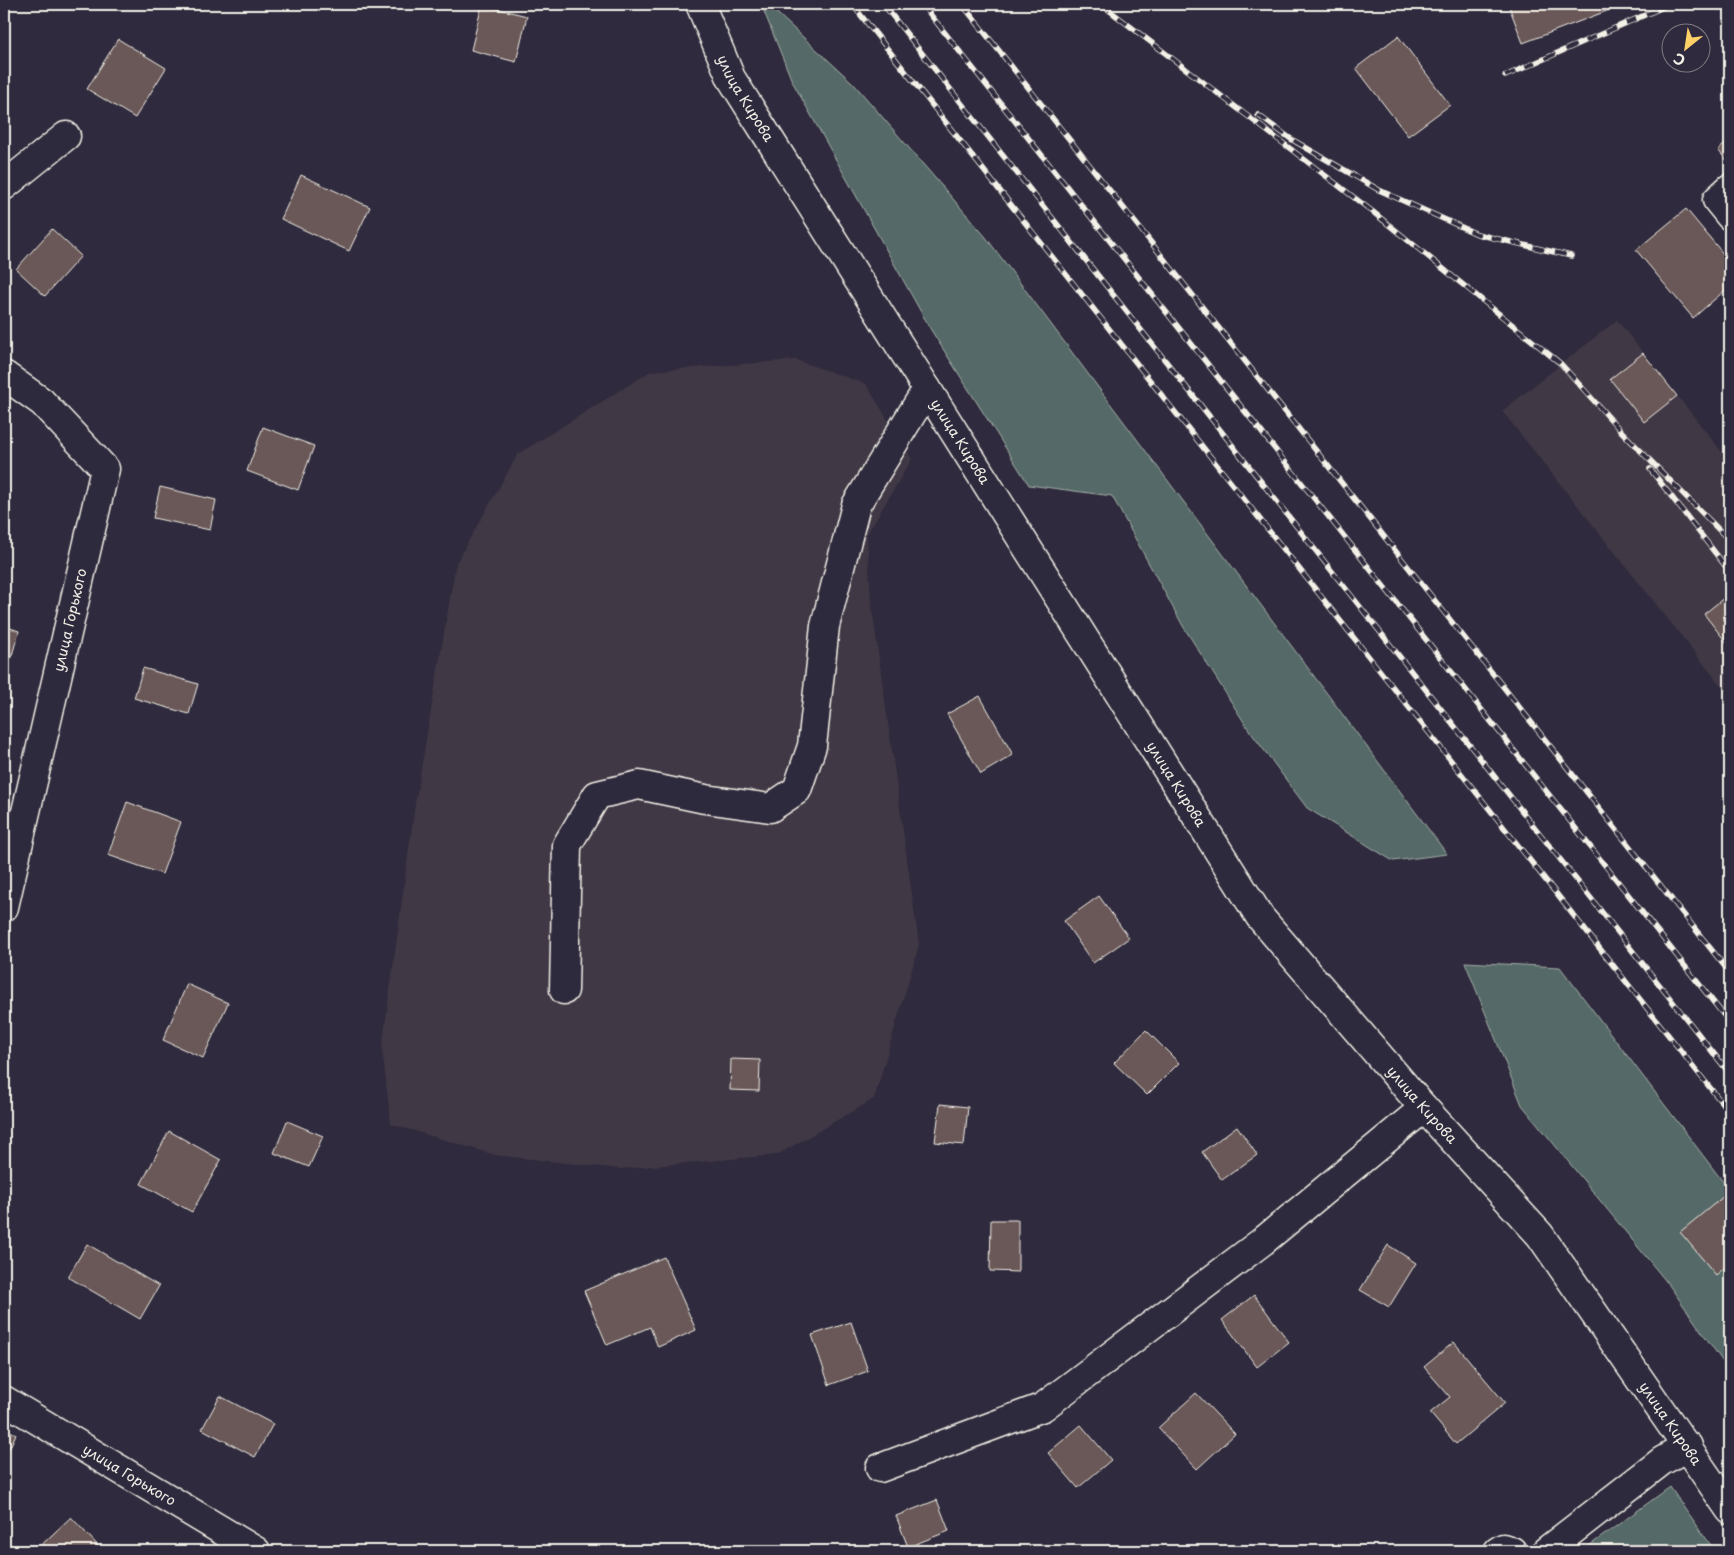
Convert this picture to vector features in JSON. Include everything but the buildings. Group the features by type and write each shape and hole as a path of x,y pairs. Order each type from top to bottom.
{"street":[{"name":"улица Кирова","path":"700,4 731,78 1260,917 1424,1108 1540,1234 1647,1391 1688,1446 1730,1510"},
{"path":"4,186 66,136"},
{"path":"1730,188 1717,200 1730,216"},
{"name":"улица Горького","path":"4,375 42,402 105,469 4,907"},
{"path":"564,990 568,845 597,795 639,785 705,800 770,808 797,790 812,746 825,626 856,505 927,389"},
{"path":"880,1468 1043,1407 1263,1241 1424,1108"},
{"name":"улица Горького","path":"4,1400 256,1551"},
{"path":"1546,1551 1662,1461 1688,1446"},
{"path":"1498,1551 1502,1548 1512,1551"}],"shaded area":[{"path":"1617,320 1730,462 1730,697 1502,411"},
{"path":"796,360 866,384 912,459 867,534 871,601 919,945 874,1099 777,1155 620,1169 495,1155 391,1124 382,1049 415,804 456,563 518,454 651,371"}],"green space":[{"path":"761,4 767,4 853,83 985,236 1447,854 1393,861 1307,808 1249,730 1183,626 1112,496 1029,485 931,330 792,81"},
{"path":"1465,962 1560,967 1730,1191 1730,1372 1669,1285 1522,1105"},
{"path":"1670,1487 1715,1551 1582,1551"}],"railway":[{"path":"852,4 1730,1113"},
{"path":"883,4 1730,1074"},
{"path":"922,4 1730,1023"},
{"path":"962,4 1730,973"},
{"path":"1101,4 1373,212 1561,364 1621,431 1730,541"},
{"path":"1505,76 1670,4"},
{"path":"1258,115 1291,139 1379,190 1477,234 1571,256"},
{"path":"1650,469 1730,572"}]}
